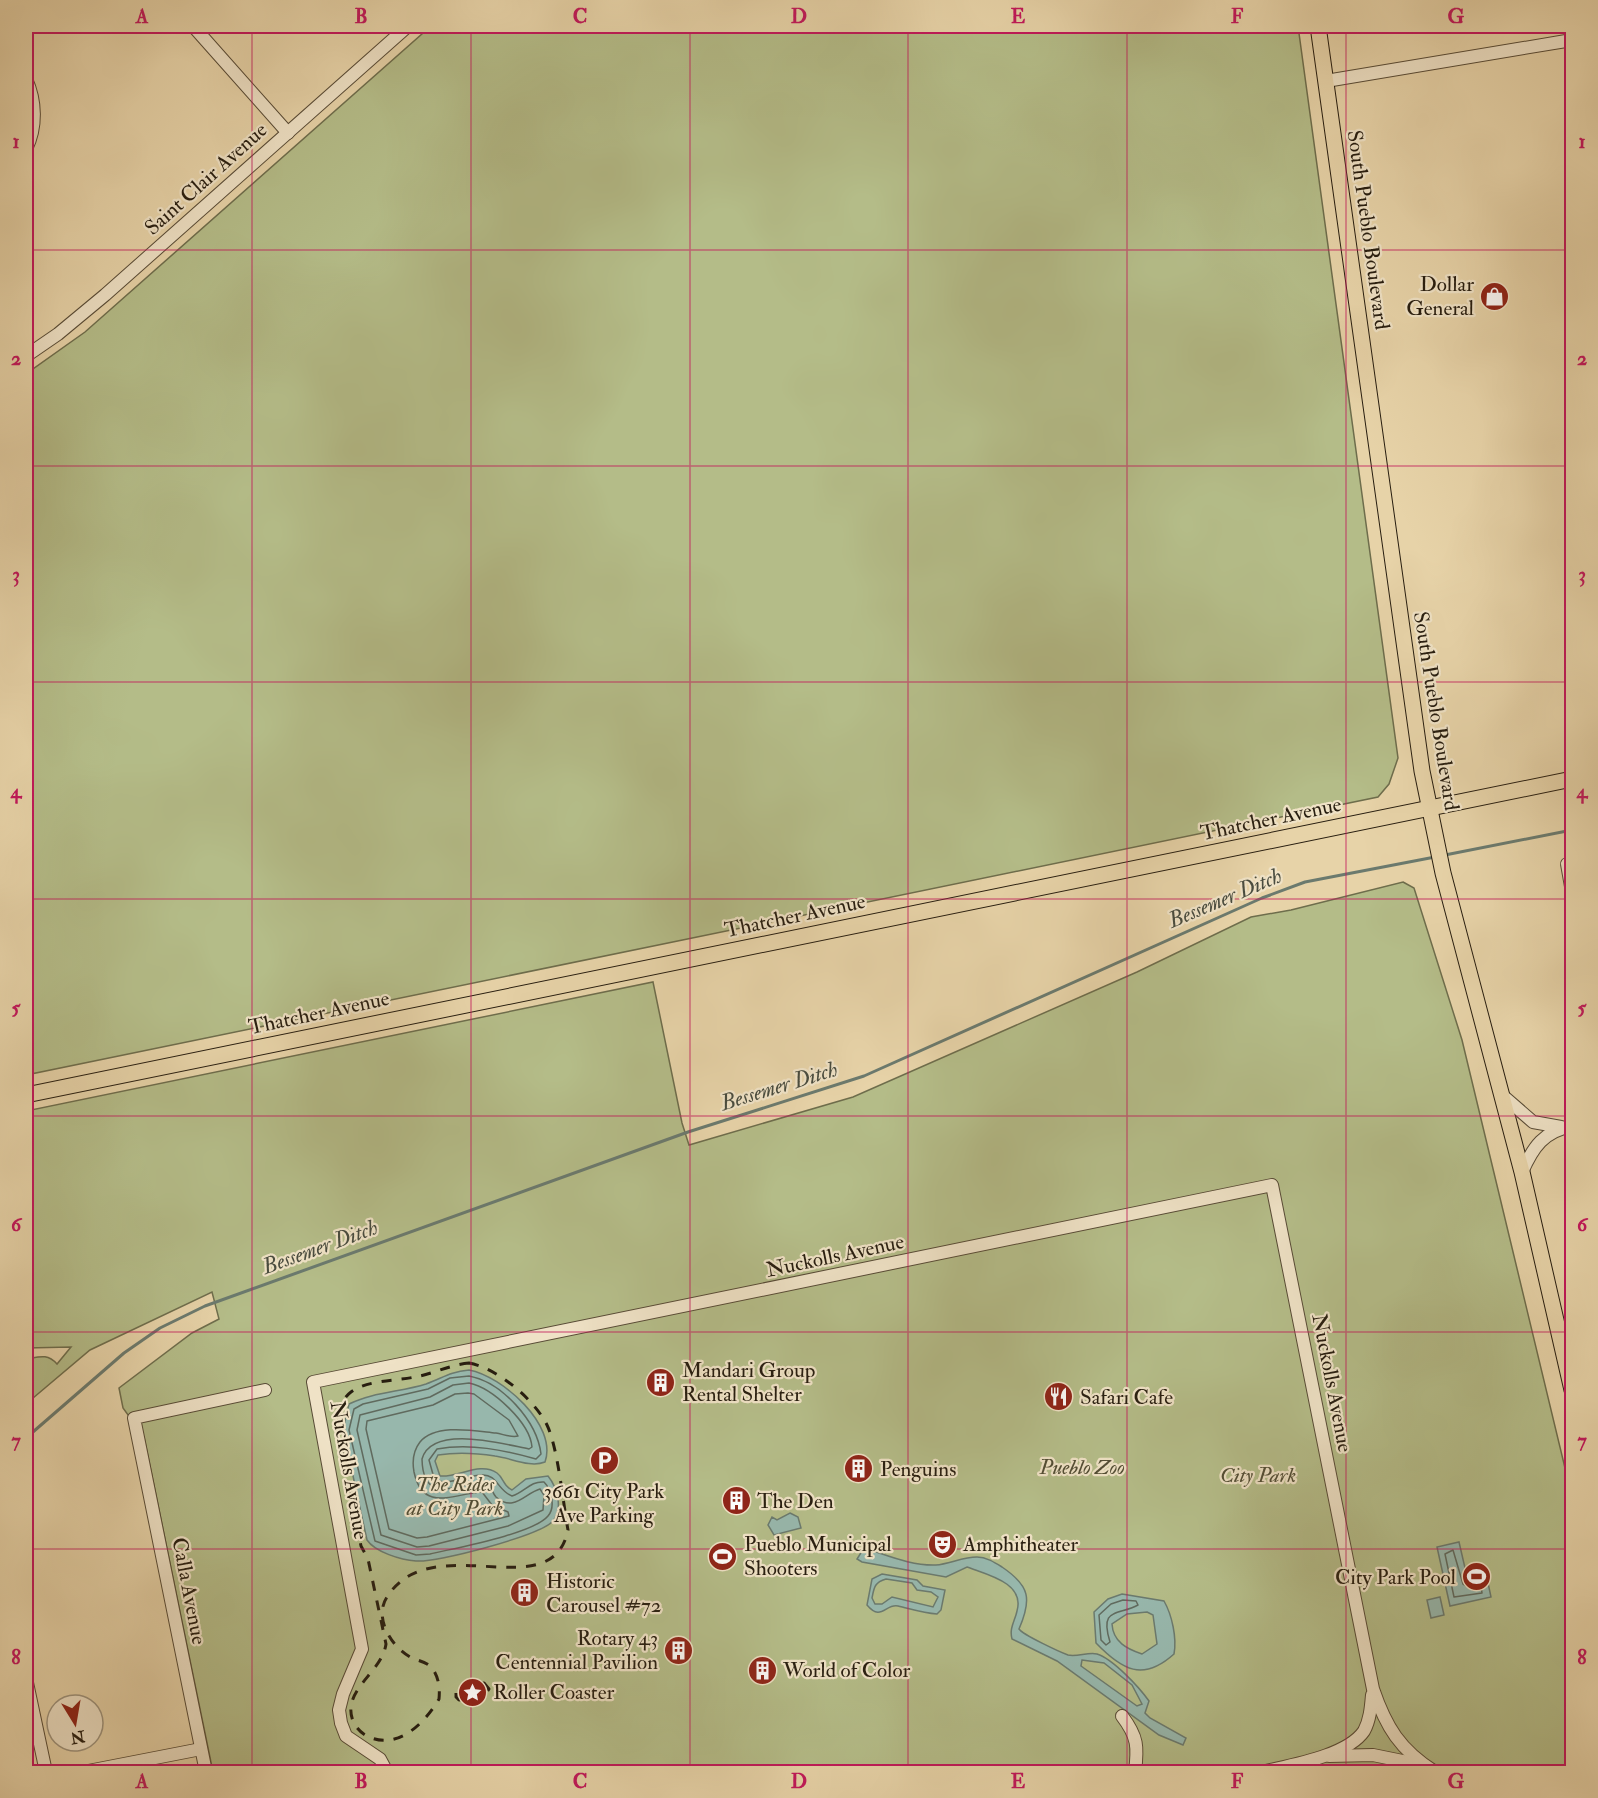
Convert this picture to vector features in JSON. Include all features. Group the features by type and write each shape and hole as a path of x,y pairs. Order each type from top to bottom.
{"main road":[{"name":"South Pueblo Boulevard","path":"1318,26 1429,808 1443,873 1522,1172 1572,1390"},
{"name":"Thatcher Avenue","path":"26,1095 1572,779"}],"street":[{"path":"193,26 288,133"},
{"name":"Saint Clair Avenue","path":"26,356 58,334 105,295 408,26"},
{"path":"1326,81 1572,40"},
{"path":"26,79 32,95 34,111 33,126 26,149"},
{"path":"1570,864 1572,892"},
{"path":"1502,1095 1533,1122 1567,1126"},
{"path":"1522,1172 1533,1148 1542,1138 1567,1126"},
{"name":"Nuckolls Avenue","path":"387,1773 380,1759 346,1736 341,1723 339,1710 343,1694 362,1649 313,1382 1272,1185 1373,1689"},
{"name":"Calla Avenue","path":"206,1773 134,1418 265,1390"},
{"path":"26,1678 45,1773"},
{"path":"1263,1773 1322,1757 1354,1740 1363,1732 1370,1713 1373,1689"},
{"path":"1373,1689 1388,1729 1430,1769"},
{"path":"1122,1716 1134,1732 1138,1751 1135,1773"},
{"path":"83,1773 201,1749"},
{"path":"1322,1757 1373,1755 1430,1769"}],"green space":[{"path":"431,26 1298,26 1398,758 1389,784 1378,797 26,1075 26,374 85,332"},
{"name":"City Park","path":"1403,882 1414,888 1462,1040 1572,1497 1572,1772 213,1772 144,1437 123,1408 119,1388 192,1333 219,1319 212,1292 90,1350 26,1404 26,1359 46,1357 57,1364 71,1347 26,1348 26,1111 653,982 682,1123 689,1145 853,1097 1137,972 1251,917 1291,910"}],"water":[{"path":"469,1370 497,1382 524,1404 543,1433 547,1448 545,1462 533,1464 501,1457 452,1453 438,1455 435,1461 440,1476 476,1469 490,1470 497,1473 512,1490 526,1479 548,1476 558,1499 556,1517 543,1528 508,1541 444,1558 416,1561 382,1552 367,1540 343,1430 349,1404 368,1397 416,1387"},
{"path":"790,1513 798,1517 801,1528 774,1535 768,1525 772,1517 777,1520"},
{"name":"City Park Pool","path":"1459,1542 1468,1581 1487,1578 1491,1597 1450,1606 1437,1547"},
{"path":"864,1548 917,1564 936,1565 977,1557 996,1563 1018,1580 1026,1594 1026,1609 1019,1629 1022,1632 1068,1655 1097,1654 1110,1661 1149,1701 1145,1713 1186,1738 1183,1745 1159,1735 1057,1661 1012,1639 1018,1601 1016,1593 1003,1582 967,1567 946,1577 862,1562 857,1559","holes":["1082,1660 1104,1663 1132,1685 1142,1704 1137,1706 1081,1666"]},
{"path":"882,1574 917,1580 923,1586 945,1590 941,1610 937,1614 894,1606 876,1612 867,1605 872,1579","holes":["882,1580 912,1583 917,1590 931,1592 938,1597 933,1607 892,1597 882,1604 875,1604 872,1598 873,1591"]},
{"path":"1122,1594 1164,1601 1173,1627 1174,1654 1163,1663 1143,1670 1124,1666 1115,1660 1096,1643 1094,1612 1108,1599","holes":["1147,1612 1153,1615 1157,1644 1142,1654 1126,1647 1115,1636 1112,1624 1127,1614"]},
{"path":"1440,1597 1444,1615 1431,1618 1427,1600"}],"waterway":[{"name":"Bessemer Ditch","path":"1445,855 1572,830"},
{"name":"Bessemer Ditch","path":"26,1438 124,1353 160,1328 205,1306 688,1132 864,1076 1262,898 1305,882 1435,857"}],"railway":[{"path":"469,1363 491,1371 514,1386 533,1405 547,1425 557,1461 568,1530 557,1553 539,1564 516,1567 460,1565 432,1568 407,1577 387,1597 382,1614 387,1632 405,1653 432,1668 438,1679 439,1699 426,1717 410,1732 390,1740 380,1740 369,1737 356,1726 351,1710 357,1691 377,1664 386,1644 368,1559 361,1546 337,1426 339,1412 347,1395 365,1385 422,1376 469,1363"},
{"path":"484,1683 489,1689 484,1696 459,1700 456,1697 456,1689 484,1683"}],"place":[{"name":"Dollar General","path":"1495,296"},
{"name":"Mandari Group Rental Shelter","path":"661,1382"},
{"name":"Safari Cafe","path":"1059,1397"},
{"name":"3661 City Park Ave Parking","path":"604,1460"},
{"name":"Penguins","path":"859,1469"},
{"name":"The Den","path":"736,1501"},
{"name":"Amphitheater","path":"942,1544"},
{"name":"Pueblo Municipal Shooters","path":"723,1556"},
{"name":"City Park Pool","path":"1477,1577"},
{"name":"Historic Carousel #72","path":"525,1593"},
{"name":"Rotary 43 Centennial Pavilion","path":"679,1650"},
{"name":"World of Color","path":"762,1670"},
{"name":"Roller Coaster","path":"472,1692"}],"park label":[{"name":"Pueblo Zoo","path":"1082,1467"},
{"name":"The Rides at City Park","path":"455,1496"}]}
